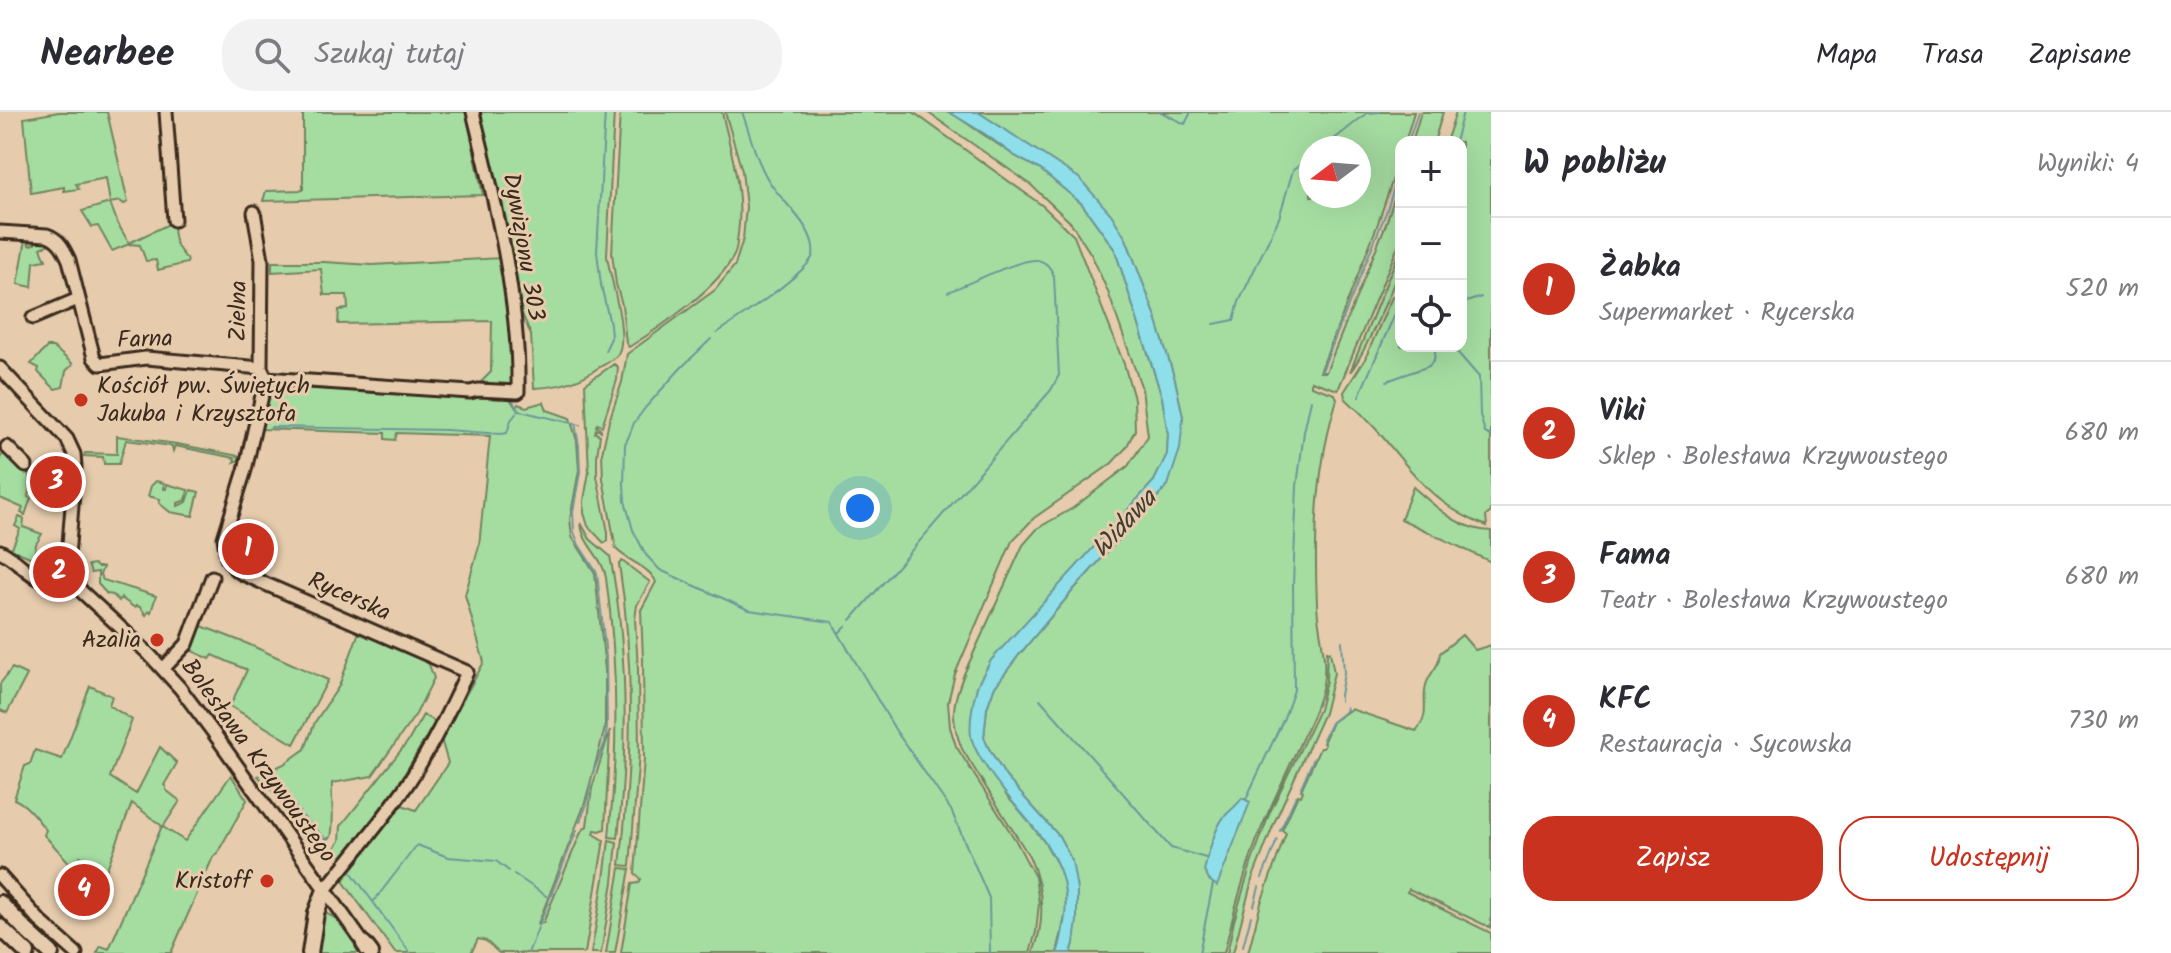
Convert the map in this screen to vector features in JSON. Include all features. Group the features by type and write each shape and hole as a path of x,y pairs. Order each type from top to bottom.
{"main road":[{"path":"310,953 316,913 325,890"},
{"path":"0,903 51,953"},
{"path":"0,927 27,953"}],"street":[{"path":"166,112 174,220"},
{"name":"Dywizjonu 303","path":"264,373 470,392 518,392 516,320 473,112"},
{"name":"Zielna","path":"224,548 224,538 245,470 264,373 262,260 254,212"},
{"path":"0,232 47,235 58,241 69,260 78,299 33,318"},
{"name":"Farna","path":"78,299 94,358 100,364 146,358 264,373"},
{"path":"0,368 61,431 72,449 75,467 68,557 72,579 55,585 47,582 0,551"},
{"path":"2,448 26,466"},
{"name":"Rycerska","path":"224,548 229,561 243,574 467,672 417,769 325,890"},
{"path":"163,669 187,644 212,577"},
{"name":"Bolesława Krzywoustego","path":"72,579 163,669 213,732 367,950"},
{"path":"0,876 40,921 76,953"},
{"path":"316,913 324,907 338,908"}],"green space":[{"path":"59,112 107,112 128,202 110,203 106,178 76,184 79,189 64,191 64,187 31,193 24,118"},
{"path":"303,112 466,112 483,195 263,201 266,191 303,190"},
{"path":"476,112 614,112 607,256 620,320 621,345 618,354 611,360 575,380 534,388 531,335 517,302"},
{"path":"620,112 722,112 736,173 739,203 736,248 727,266 688,305 629,347 612,253"},
{"path":"725,112 913,112 1043,206 1074,236 1124,364 1134,399 1135,430 1126,448 1111,464 1034,518 1012,541 955,674 948,702 950,727 956,746 1035,877 1039,903 1030,953 621,953 632,884 639,883 641,879 635,873 644,759 641,610 656,582 649,572 616,549 603,479 602,453 627,354 715,290 735,265 743,239 746,207 742,171"},
{"path":"927,112 953,114 1041,170 1082,204 1115,250 1162,397 1168,434 1167,455 1154,481 992,660 977,686 971,738 1008,798 1045,843 1065,883 1066,912 1057,953 1033,953 1041,916 1040,892 1034,868 962,749 954,720 955,703 964,674 1023,545 1038,528 1073,508 1128,466 1148,436 1142,389 1108,292 1092,256 1071,223 1030,184"},
{"path":"978,112 1414,112 1407,136 1395,136 1395,173 1320,372 1326,372 1395,195 1395,253 1338,390 1311,381 1311,386 1335,394 1337,399 1325,450 1316,527 1317,605 1324,654 1323,684 1314,713 1254,847 1224,953 1071,953 1074,943 1072,861 1059,836 1006,777 984,737 987,708 994,688 1074,589 1168,485 1183,417 1154,312 1126,239 1011,135"},
{"path":"1421,112 1443,112 1436,136 1414,136"},
{"path":"1456,112 1491,112 1491,512 1486,516 1487,526 1452,509 1438,498 1345,398 1344,392 1365,359 1395,295 1395,352 1467,352 1467,136 1448,136"},
{"path":"110,203 129,243 173,222 176,242 187,263 158,270 156,260 146,261 140,245 129,244 112,251 98,226 92,227 82,211"},
{"path":"26,239 29,245 35,244 34,239 52,243 41,248 46,260 34,262 32,287 18,284"},
{"path":"502,258 513,317 514,384 509,385 479,384 491,372 492,321 338,324 339,310 348,309 347,295 324,295 321,269 272,272 272,262 372,265"},
{"path":"1395,262 1395,278 1387,300 1363,352 1350,372"},
{"path":"47,347 53,347 73,364 66,371 63,387 55,389 38,372 39,368 31,364"},
{"path":"614,364 618,367 617,380 602,426 596,426 601,431 596,429 595,433 600,435 597,476 608,532 608,541 604,543 588,526 584,513 589,472 585,384"},
{"path":"271,388 507,394 516,408 518,404 526,407 544,402 547,410 570,418 577,441 579,470 570,519 572,537 595,573 605,670 605,728 584,806 538,924 543,923 581,832 587,826 592,788 610,730 605,829 595,830 594,834 604,840 585,953 499,953 486,941 478,939 471,953 395,953 343,881 402,805 416,810 448,763 441,739 484,662 465,595 479,546 490,436 397,433 395,440 385,439 385,433 261,429"},
{"path":"117,436 239,456 239,460 234,462 235,458 175,446 173,451 172,446 126,440 119,464 104,464 103,457 84,456 85,453 117,454"},
{"path":"8,453 29,475 28,497 31,498 25,515 21,513 23,508 0,498 0,458"},
{"path":"156,481 164,483 164,489 167,484 188,490 186,500 178,506 187,502 191,490 199,492 193,516 170,512 159,503 160,499 148,496"},
{"path":"1413,487 1458,522 1491,531 1491,562 1401,519"},
{"path":"19,517 24,519 23,527 42,534 35,552 40,554 39,561 6,548 12,548 20,529 15,526"},
{"path":"581,523 590,539 610,556 616,591 623,661 625,732 618,838 609,837 615,708 610,610 604,570 585,538"},
{"path":"622,561 650,582 637,605 635,619 639,753 630,866 620,865 630,714 628,639 619,564"},
{"path":"88,565 103,567 100,575 103,580 156,596 151,612 146,615 140,607 135,608 121,598 119,601 107,594 98,584 98,572 91,573"},
{"path":"199,625 328,680 294,744 230,706 247,670 213,655 210,659 190,650"},
{"path":"359,632 428,662 434,678 416,714 372,776 332,783 331,837 319,843 258,776 284,764 305,749 315,722 339,686"},
{"path":"1462,635 1475,650 1491,645 1491,928 1409,889 1407,892 1491,933 1491,953 1248,953 1261,903 1286,833 1282,830 1298,795 1301,796 1332,722 1351,709 1416,731 1425,712 1427,682 1440,653"},
{"path":"1327,651 1330,652 1334,673 1324,713 1252,880 1233,953 1227,953 1251,864 1270,812 1319,710 1326,681"},
{"path":"12,668 27,675 7,713 0,710 0,684"},
{"path":"90,686 112,696 109,705 132,720 110,777 136,794 160,747 177,763 164,785 180,801 163,827 185,841 231,775 247,800 213,857 171,953 97,953 101,946 109,949 162,826 132,803 106,871 80,856 75,869 44,835 46,830 32,812 14,799 25,766 30,764 35,750 62,759"},
{"path":"423,715 435,722 398,785 342,858 334,849 340,841 341,826 409,740"},
{"path":"609,840 617,842 613,882 601,953 591,953 604,879"},
{"path":"620,868 630,869 615,953 606,953"},
{"path":"327,914 343,925 361,953 315,953 321,917"}],"water":[{"name":"Widawa","path":"949,112 978,112 1079,178 1111,214 1126,239 1154,312 1183,417 1180,449 1168,485 1018,656 994,688 987,708 984,737 988,747 1006,777 1059,836 1072,861 1077,889 1077,921 1071,953 1057,953 1066,899 1055,859 977,751 971,731 973,705 978,684 991,660 1154,481 1167,454 1168,434 1162,397 1115,250 1082,204 1041,170"},
{"path":"1242,798 1250,802 1217,886 1204,871 1207,858 1221,822"}],"waterway":[{"path":"605,112 597,252 610,324 611,338 605,351"},
{"path":"717,333 800,272 813,255 806,228 763,170 742,112"},
{"path":"1161,112 1185,124 1191,112"},
{"path":"1338,136 1367,113 1380,112"},
{"path":"1410,136 1418,112"},
{"path":"1457,136 1463,112"},
{"path":"470,121 498,249"},
{"path":"1214,324 1234,320 1239,302 1279,218 1293,170 1299,166"},
{"path":"1322,371 1395,184"},
{"path":"499,254 506,292"},
{"path":"851,620 1051,390 1059,375 1054,277 1046,264 1037,260 1019,263 948,292"},
{"path":"1467,302 1481,297"},
{"path":"1359,396 1395,314"},
{"path":"711,339 645,408 625,444 625,501 633,530 646,555 660,570 749,610 832,622 896,731 951,810 989,898 990,953"},
{"path":"1387,381 1429,366 1435,352"},
{"path":"1457,352 1479,377 1480,415 1485,433 1491,436"},
{"path":"512,397 520,411 580,425"},
{"path":"1246,799 1294,690 1293,584 1297,486 1311,400"},
{"path":"271,427 501,434 507,433 511,420 519,410"},
{"path":"575,423 580,472 573,512 574,532 597,573 606,657 607,728 593,773"},
{"path":"839,633 846,626"},
{"path":"1340,701 1344,673 1342,641"},
{"path":"1040,699 1171,848 1206,858"},
{"path":"1323,739 1331,723 1347,710 1346,707"},
{"path":"1301,787 1314,758"},
{"path":"267,768 302,816 329,842"},
{"path":"580,822 591,781"},
{"path":"1280,831 1296,796"},
{"path":"528,953 577,830"},
{"path":"1262,878 1277,840"},
{"path":"374,901 417,845 448,857 496,861 509,871"},
{"path":"352,873 410,953"},
{"path":"514,874 549,898"},
{"path":"1199,953 1213,884"},
{"path":"1254,906 1259,887"},
{"path":"1243,946 1251,916"}],"place":[{"name":"Kościół pw. Świętych Jakuba i Krzysztofa","path":"81,400"},
{"name":"Fama","path":"56,482"},
{"name":"Żabka","path":"248,549"},
{"name":"Viki","path":"59,572"},
{"name":"Azalia","path":"157,640"},
{"name":"Kristoff","path":"267,881"},
{"name":"KFC","path":"84,890"}]}
